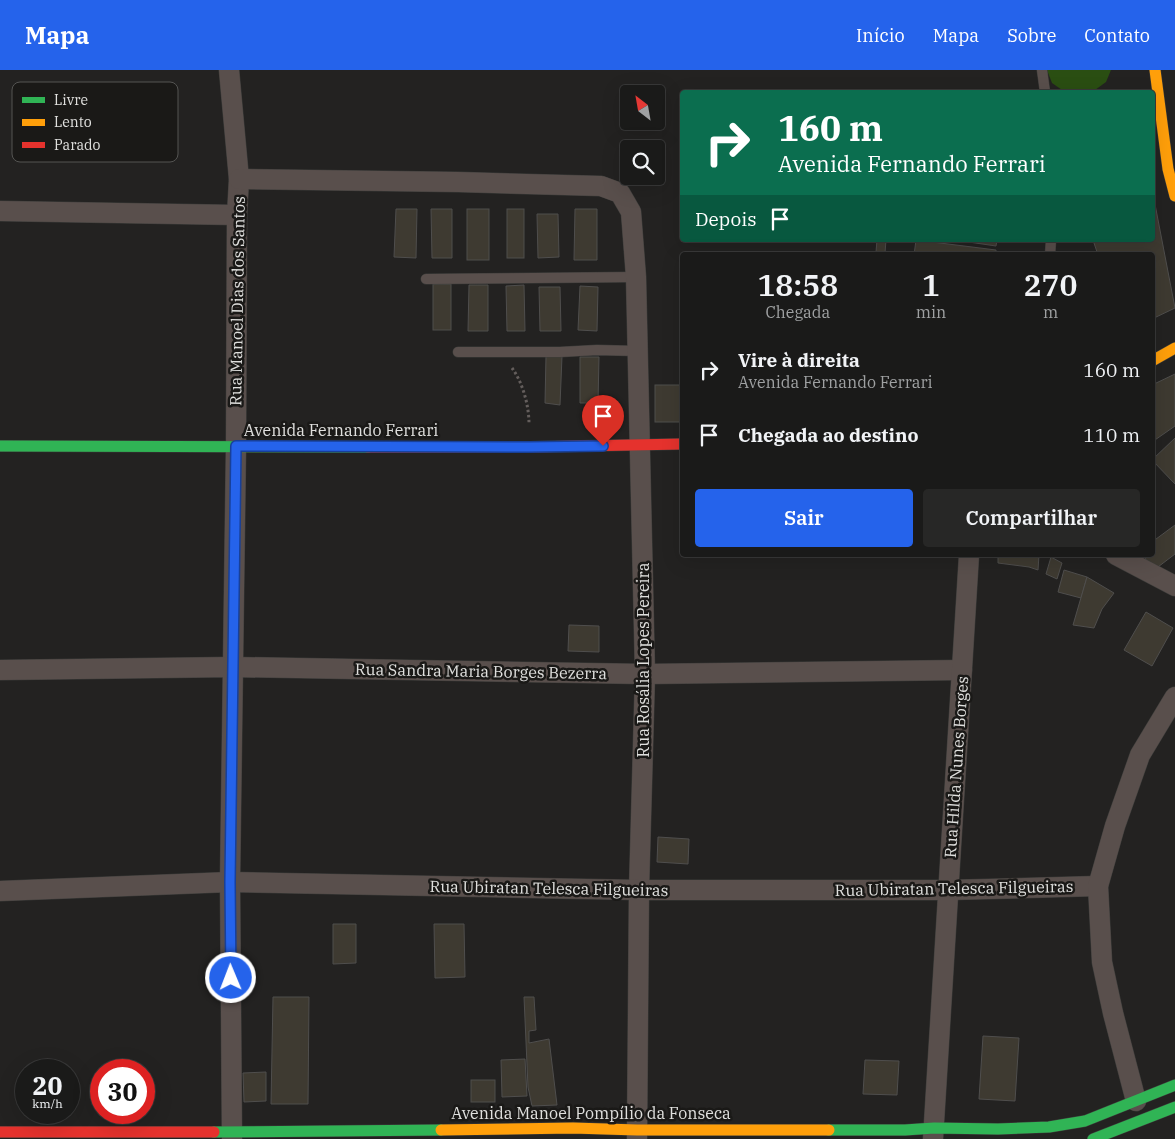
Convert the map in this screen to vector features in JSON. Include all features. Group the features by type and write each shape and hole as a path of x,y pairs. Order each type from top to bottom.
{"main road":[{"path":"1155,70 1175,196"},
{"path":"1155,359 1175,348"},
{"name":"Avenida Fernando Ferrari","path":"0,446 529,447 680,444"},
{"name":"Avenida Manoel Pompílio da Fonseca","path":"0,1132 27,1135 933,1134 1040,1127 1085,1121 1175,1084"},
{"path":"1085,1121 1092,1139 1175,1107"}],"street":[{"name":"Rua Manoel Dias dos Santos","path":"229,70 239,179 237,215 230,882 232,1135"},
{"name":"Rua Rosália Lopes Pereira","path":"239,179 601,186 620,193 631,212 636,277 645,674 639,890 637,1134"},
{"path":"0,211 237,215"},
{"name":"Rua Hilda Nunes Borges","path":"933,1134 969,557"},
{"path":"1120,557 1175,586"},
{"name":"Rua Sandra Maria Borges Bezerra","path":"0,670 233,667 645,674 962,670"},
{"path":"1136,1101 1102,962 1098,886 1115,826 1140,755 1175,697"},
{"name":"Rua Ubiratan Telesca Filgueiras","path":"0,890 230,882 639,890 948,890 1098,886"}],"lane":[{"path":"1042,70 1045,90"},
{"path":"426,279 636,277"},
{"path":"458,352 637,351"}],"path":[{"path":"500,352 514,371 526,401 529,420 529,447"}],"green space":[{"path":"1047,70 1111,70 1106,82 1095,90 1062,90 1052,83"}],"building":[{"path":"1155,204 1175,308 1155,318 1155,252 1097,252 1094,242 1155,242"},
{"path":"396,209 417,209 416,258 394,257"},
{"path":"431,209 452,209 452,258 432,258"},
{"path":"467,209 489,209 489,260 467,260"},
{"path":"507,209 524,209 524,258 507,258"},
{"path":"575,209 597,209 597,260 574,260"},
{"path":"537,214 558,214 559,257 538,258"},
{"path":"877,242 886,242 885,252 876,252"},
{"path":"916,242 932,242 996,250 996,252 914,252"},
{"path":"969,242 997,242 996,246"},
{"path":"433,284 451,284 451,330 433,330"},
{"path":"469,285 488,285 488,331 468,331"},
{"path":"524,285 525,331 507,331 506,286"},
{"path":"580,286 598,287 597,331 578,330"},
{"path":"539,287 560,287 561,331 540,331"},
{"path":"546,356 562,356 560,405 545,403"},
{"path":"580,357 599,357 598,403 580,403"},
{"path":"1175,374 1175,426 1155,440 1155,384"},
{"path":"655,385 680,385 680,422 655,422"},
{"path":"1175,438 1175,484 1155,463 1155,457"},
{"path":"1175,525 1175,554 1154,570 1144,557 1155,557 1155,540"},
{"path":"998,557 1039,557 1038,570 998,563"},
{"path":"1051,557 1062,563 1057,579 1046,574"},
{"path":"1064,570 1087,577 1081,598 1058,592"},
{"path":"1087,577 1114,593 1102,609 1094,628 1073,625"},
{"path":"1146,612 1173,628 1152,666 1124,650"},
{"path":"569,625 599,626 599,652 568,651"},
{"path":"658,837 689,839 688,864 657,862"},
{"path":"333,924 356,924 356,963 333,964"},
{"path":"434,924 464,924 465,977 435,978"},
{"path":"273,997 309,997 308,1104 271,1104"},
{"path":"524,997 534,997 536,1030 529,1031 529,1043 549,1039 557,1105 532,1106 528,1087"},
{"path":"983,1036 1019,1038 1015,1101 979,1099"},
{"path":"525,1059 527,1096 502,1097 501,1060"},
{"path":"865,1060 899,1061 897,1095 863,1094"},
{"path":"266,1072 266,1101 244,1102 243,1073"},
{"path":"471,1080 495,1080 495,1102 471,1102"}],"traffic: fast":[{"path":"0,446 368,447"},
{"path":"829,1130 1049,1127 1085,1121 1175,1085"},
{"path":"1093,1139 1175,1107"},
{"path":"214,1132 441,1130"}],"traffic: slow":[{"path":"1155,70 1168,169 1175,196"},
{"path":"1155,359 1175,348"},
{"path":"441,1130 573,1128 829,1130"}],"traffic: jam":[{"path":"368,447 529,447 680,444"},
{"path":"0,1132 214,1132"}],"route":[{"path":"231,978 230,882 236,446 603,446"}]}
